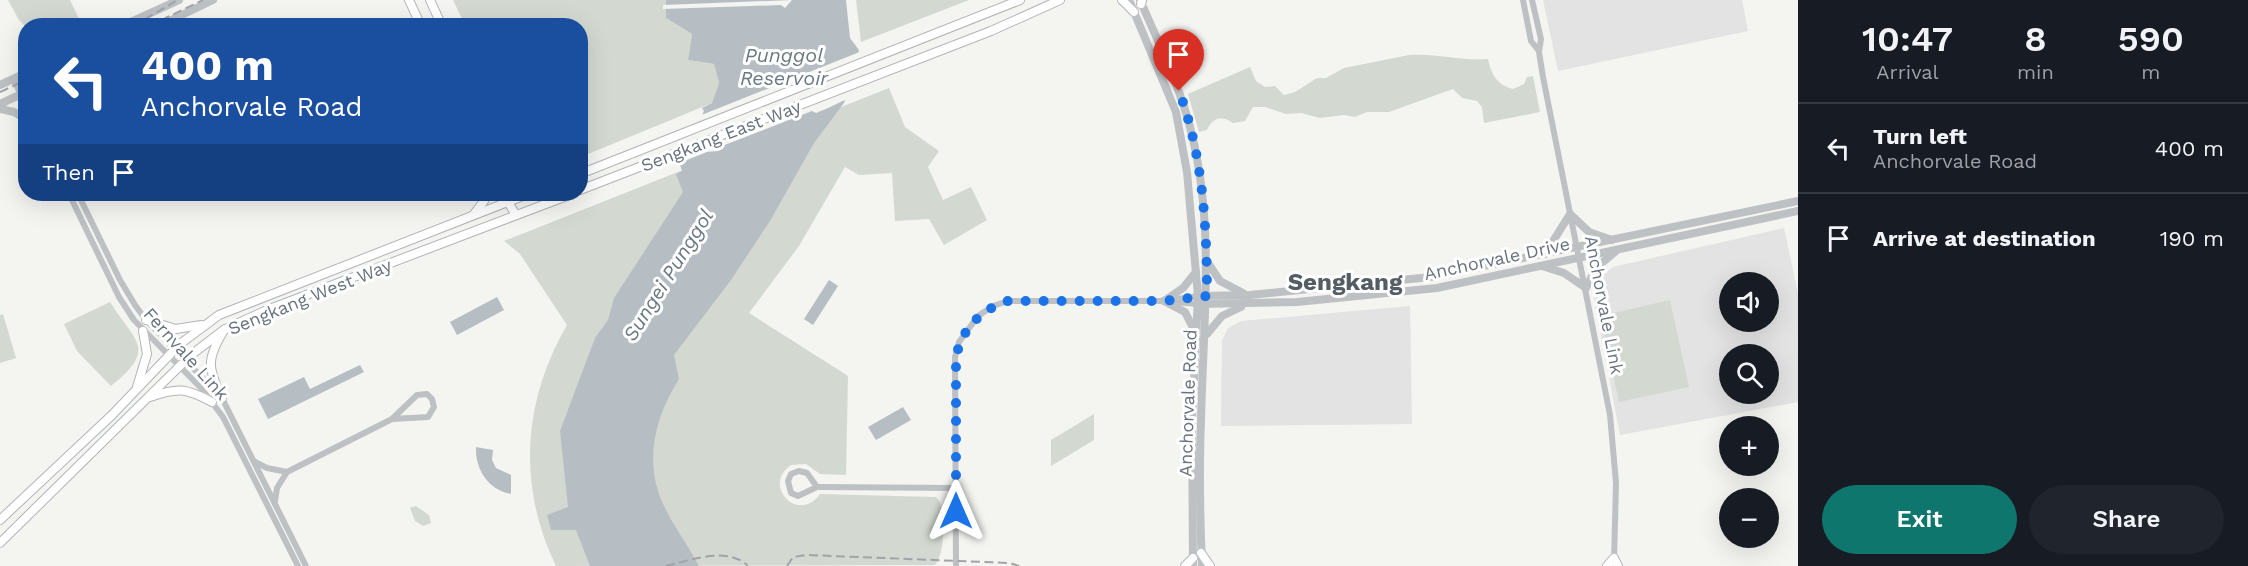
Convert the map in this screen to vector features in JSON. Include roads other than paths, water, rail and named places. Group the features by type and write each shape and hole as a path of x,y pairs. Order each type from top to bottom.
{"main road":[{"path":"409,0 417,18"},
{"path":"430,0 438,18"},
{"name":"Sengkang East Way","path":"588,171 1020,0"},
{"name":"Sengkang East Way","path":"588,187 923,58 1060,0"},
{"path":"1122,0 1134,12"},
{"path":"473,214 484,201"},
{"name":"Sengkang West Way","path":"0,520 205,324 254,299 473,214 498,201"},
{"path":"508,201 516,215 552,201"},
{"path":"529,201 532,208"},
{"name":"Sengkang West Way","path":"0,543 147,398 225,329 267,310 516,215"},
{"path":"146,320 176,329 205,324"},
{"path":"222,398 210,372 210,361 211,351 225,329"},
{"path":"136,390 147,354 143,331"},
{"path":"147,398 171,390 186,389 212,402"},
{"path":"1201,553 1210,566"},
{"path":"1185,566 1193,562"},
{"path":"1607,566 1615,563"}],"street":[{"path":"140,18 179,0"},
{"path":"176,18 213,0"},
{"name":"Anchorvale Road","path":"1129,0 1176,112 1187,172 1196,272 1206,336 1201,419 1202,566"},
{"name":"Anchorvale Link","path":"1523,0 1532,41 1539,52"},
{"name":"Anchorvale Link","path":"1532,0 1541,39 1539,52 1610,414 1615,453 1615,563"},
{"name":"Anchorvale Road","path":"1141,1 1179,91 1191,128 1206,259 1202,300 1195,332 1192,420 1193,562"},
{"path":"0,85 18,78"},
{"path":"14,79 18,85"},
{"path":"0,107 18,96"},
{"path":"0,107 18,114"},
{"name":"Fernvale Link","path":"72,201 119,297 143,331 173,353 222,398 306,566"},
{"name":"Fernvale Link","path":"81,201 120,280 146,320 173,353"},
{"name":"Anchorvale Drive","path":"1202,300 1431,277 1798,201"},
{"name":"Anchorvale Drive","path":"1202,300 1249,305 1437,288 1798,211"},
{"path":"1545,254 1570,214 1590,232 1614,240"},
{"path":"1540,266 1564,273 1586,288 1596,268 1620,248"},
{"path":"1206,259 1220,281 1232,290 1250,295"},
{"path":"1164,301 1183,288 1196,272"},
{"path":"956,566 956,357 959,342 978,316 993,306 1008,301 1202,300"},
{"path":"1164,301 1185,312 1195,332"},
{"path":"1206,336 1222,316 1249,305"},
{"name":"Fernvale Link","path":"184,363 212,402 241,451 298,566"},
{"path":"275,502 277,488 287,472 392,419 417,395 427,394 434,403 433,411 428,417 392,419"},
{"path":"254,462 267,468 287,472"},
{"path":"817,487 807,473 799,471 791,474 788,481 791,493 798,496 817,487 956,488"}],"water":[{"name":"Punggol Reservoir","path":"666,0 846,0 850,38 859,50 844,103 814,143 770,221 731,280 674,355 679,379 658,424 653,456 654,473 664,506 699,566 590,566 576,530 551,530 547,515 568,507 560,431 595,338 608,320 614,298 683,192 676,174 682,171 680,165 704,111 702,108 712,103 719,83 714,64 688,60 692,34 666,18"},
{"path":"829,280 838,286 813,325 804,319"},
{"path":"497,297 504,310 457,335 450,322"},
{"path":"360,365 364,372 268,419 258,399 304,377 310,389"},
{"path":"903,407 911,420 876,440 868,427"},
{"path":"476,447 493,450 492,460 496,468 511,475 511,494 496,488 485,477 478,463"}],"railway":[{"path":"147,18 178,0"},
{"path":"166,18 203,0"},
{"path":"0,92 18,84"},
{"path":"787,566 793,557 807,555 1010,563 1019,566"},
{"path":"666,566 709,556 730,557 748,566"}],"district":[{"name":"Sengkang","path":"1345,282"}],"water label":[{"name":"Sungei Punggol","path":"668,275"}]}
